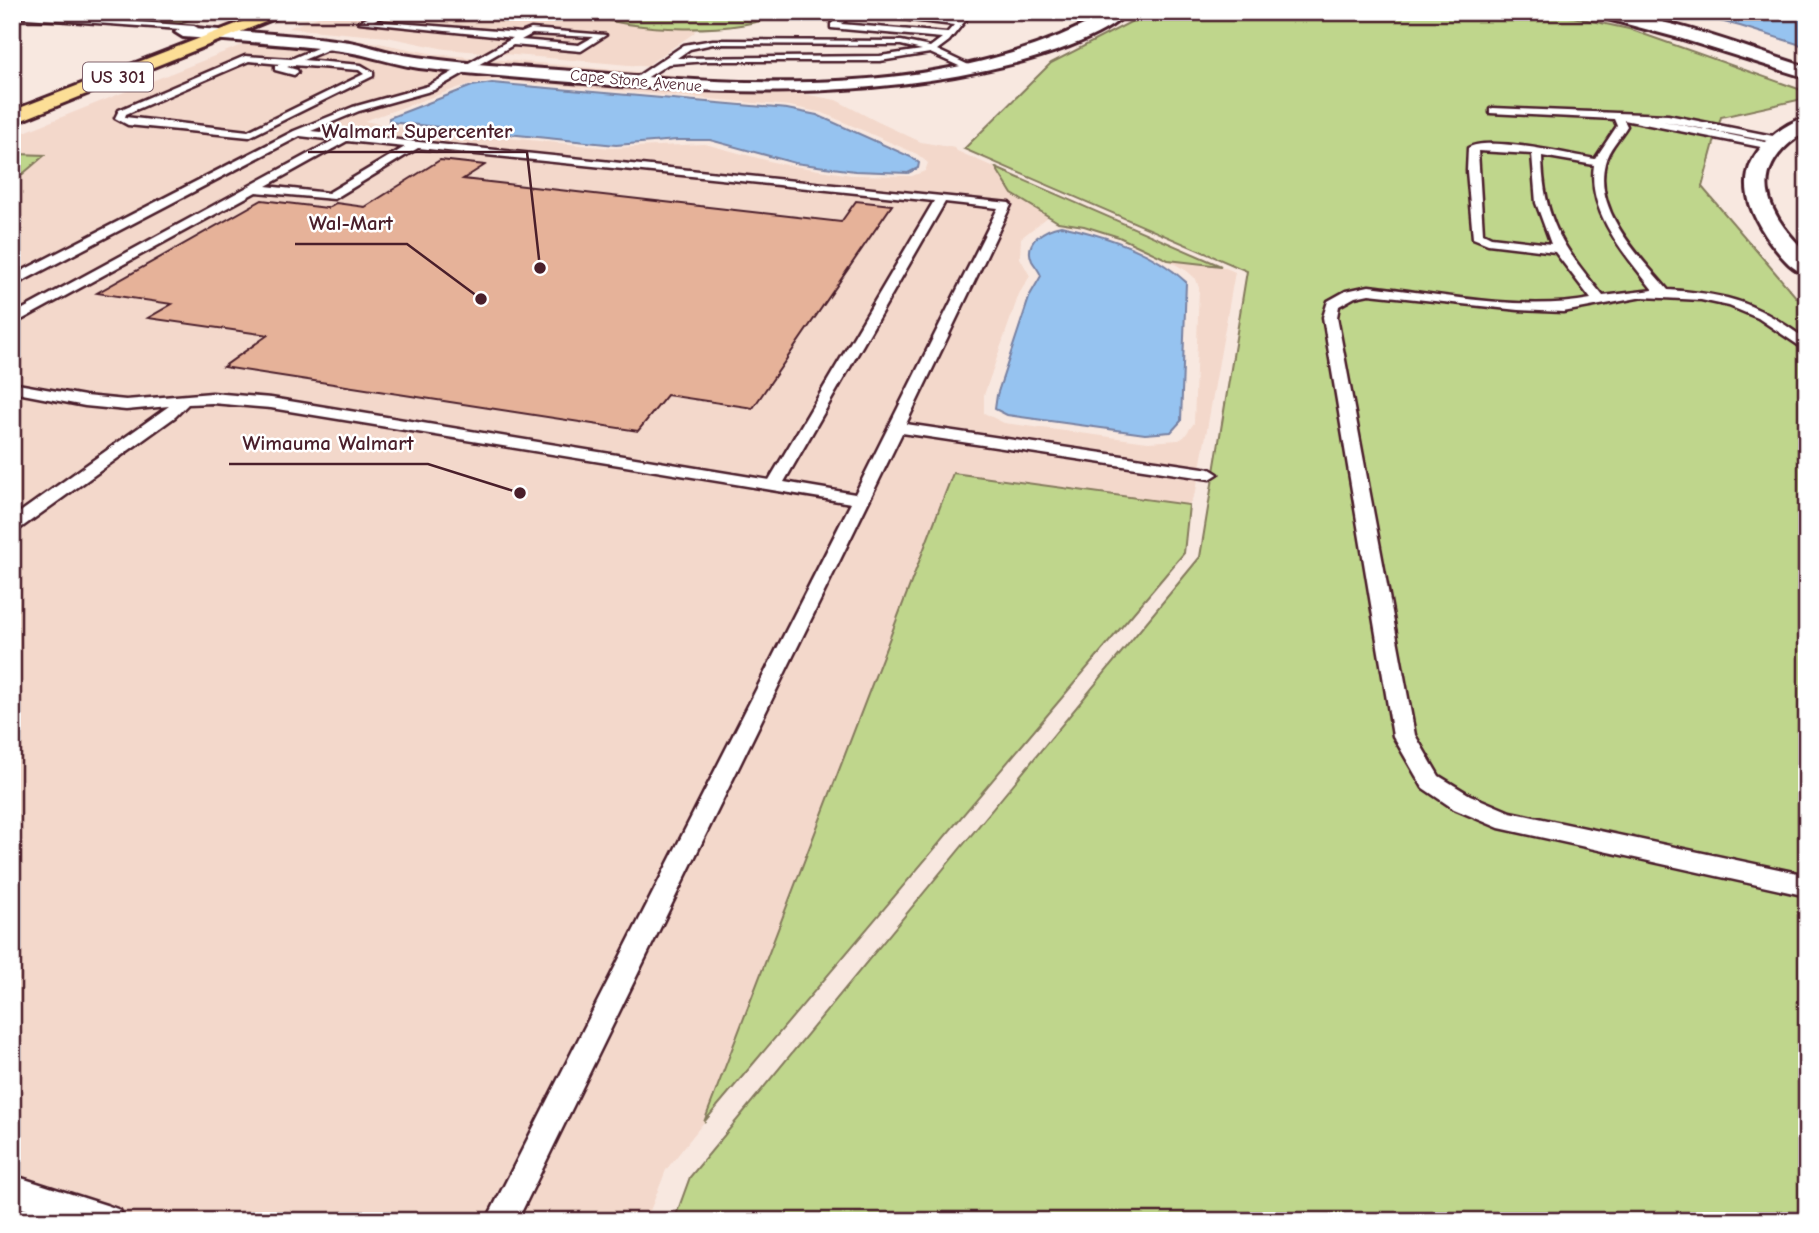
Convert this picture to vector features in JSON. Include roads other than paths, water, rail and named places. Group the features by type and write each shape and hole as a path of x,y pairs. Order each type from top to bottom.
{"main road":[{"name":"US 301","path":"158,41 216,25 282,12"},
{"name":"US 301","path":"12,118 216,25"}],"street":[{"name":"Cape Stone Avenue","path":"216,25 366,49 401,60 698,87 806,87 917,78 971,68 1046,49 1072,39 1120,12"},
{"path":"1598,12 1685,35 1807,73"},
{"name":"Cape Stone Avenue","path":"216,25 381,40 426,50 486,56 657,66 734,76 820,75 870,71 1085,30"},
{"path":"1749,57 1766,66 1807,79"},
{"path":"1807,123 1775,143 1760,159 1755,186 1761,209 1782,245 1807,267"}],"lane":[{"path":"386,12 363,22 523,36"},
{"path":"657,66 710,58 872,58 930,50 942,44 968,12"},
{"path":"860,15 848,13 834,26 948,36"},
{"path":"12,15 216,25"},
{"path":"401,25 419,16"},
{"path":"884,17 959,23"},
{"path":"12,281 298,133 356,109 431,88 470,67 486,56 511,42 523,36 538,30 602,35 581,48 511,42"},
{"path":"634,82 687,47 713,42 887,41 915,45 971,68"},
{"path":"293,67 331,45"},
{"path":"248,58 293,67 361,68 370,74 249,134 128,122 120,118 122,112 248,58"},
{"path":"322,74 364,77"},
{"path":"1493,111 1668,118 1775,143"},
{"path":"1623,117 1622,126 1599,163 1597,186 1609,219 1662,293"},
{"path":"298,133 1005,205 501,1221"},
{"path":"12,321 345,138"},
{"path":"253,188 330,197 416,145"},
{"path":"1559,249 1488,240 1477,235 1472,171 1474,148 1485,147 1599,163"},
{"path":"1537,154 1536,182 1540,206 1559,249 1600,301"},
{"path":"774,485 942,198"},
{"path":"1807,347 1763,314 1701,296 1662,293 1643,293 1563,308 1518,306 1369,290 1351,294 1334,304 1330,317 1404,737 1431,782 1462,802 1507,821 1807,886"},
{"path":"12,387 85,401 126,405 212,398 271,403 861,500"},
{"path":"12,526 170,414 185,399"},
{"path":"897,427 1210,474"},
{"path":"12,1190 109,1221"}],"water":[{"path":"1684,12 1807,12 1807,47 1740,26"},
{"path":"492,83 787,109 817,115 919,163 918,168 908,173 855,171 795,163 710,140 616,145 389,122 389,118 472,86"},
{"path":"1061,226 1094,234 1144,253 1186,282 1181,421 1171,432 1145,434 1007,415 995,409 997,395 1030,295 1041,276 1032,261 1030,248 1042,233"}],"place":[{"name":"Walmart Supercenter","path":"540,268"},
{"name":"Wal-Mart","path":"481,299"},
{"name":"Wimauma Walmart","path":"520,493"}]}
